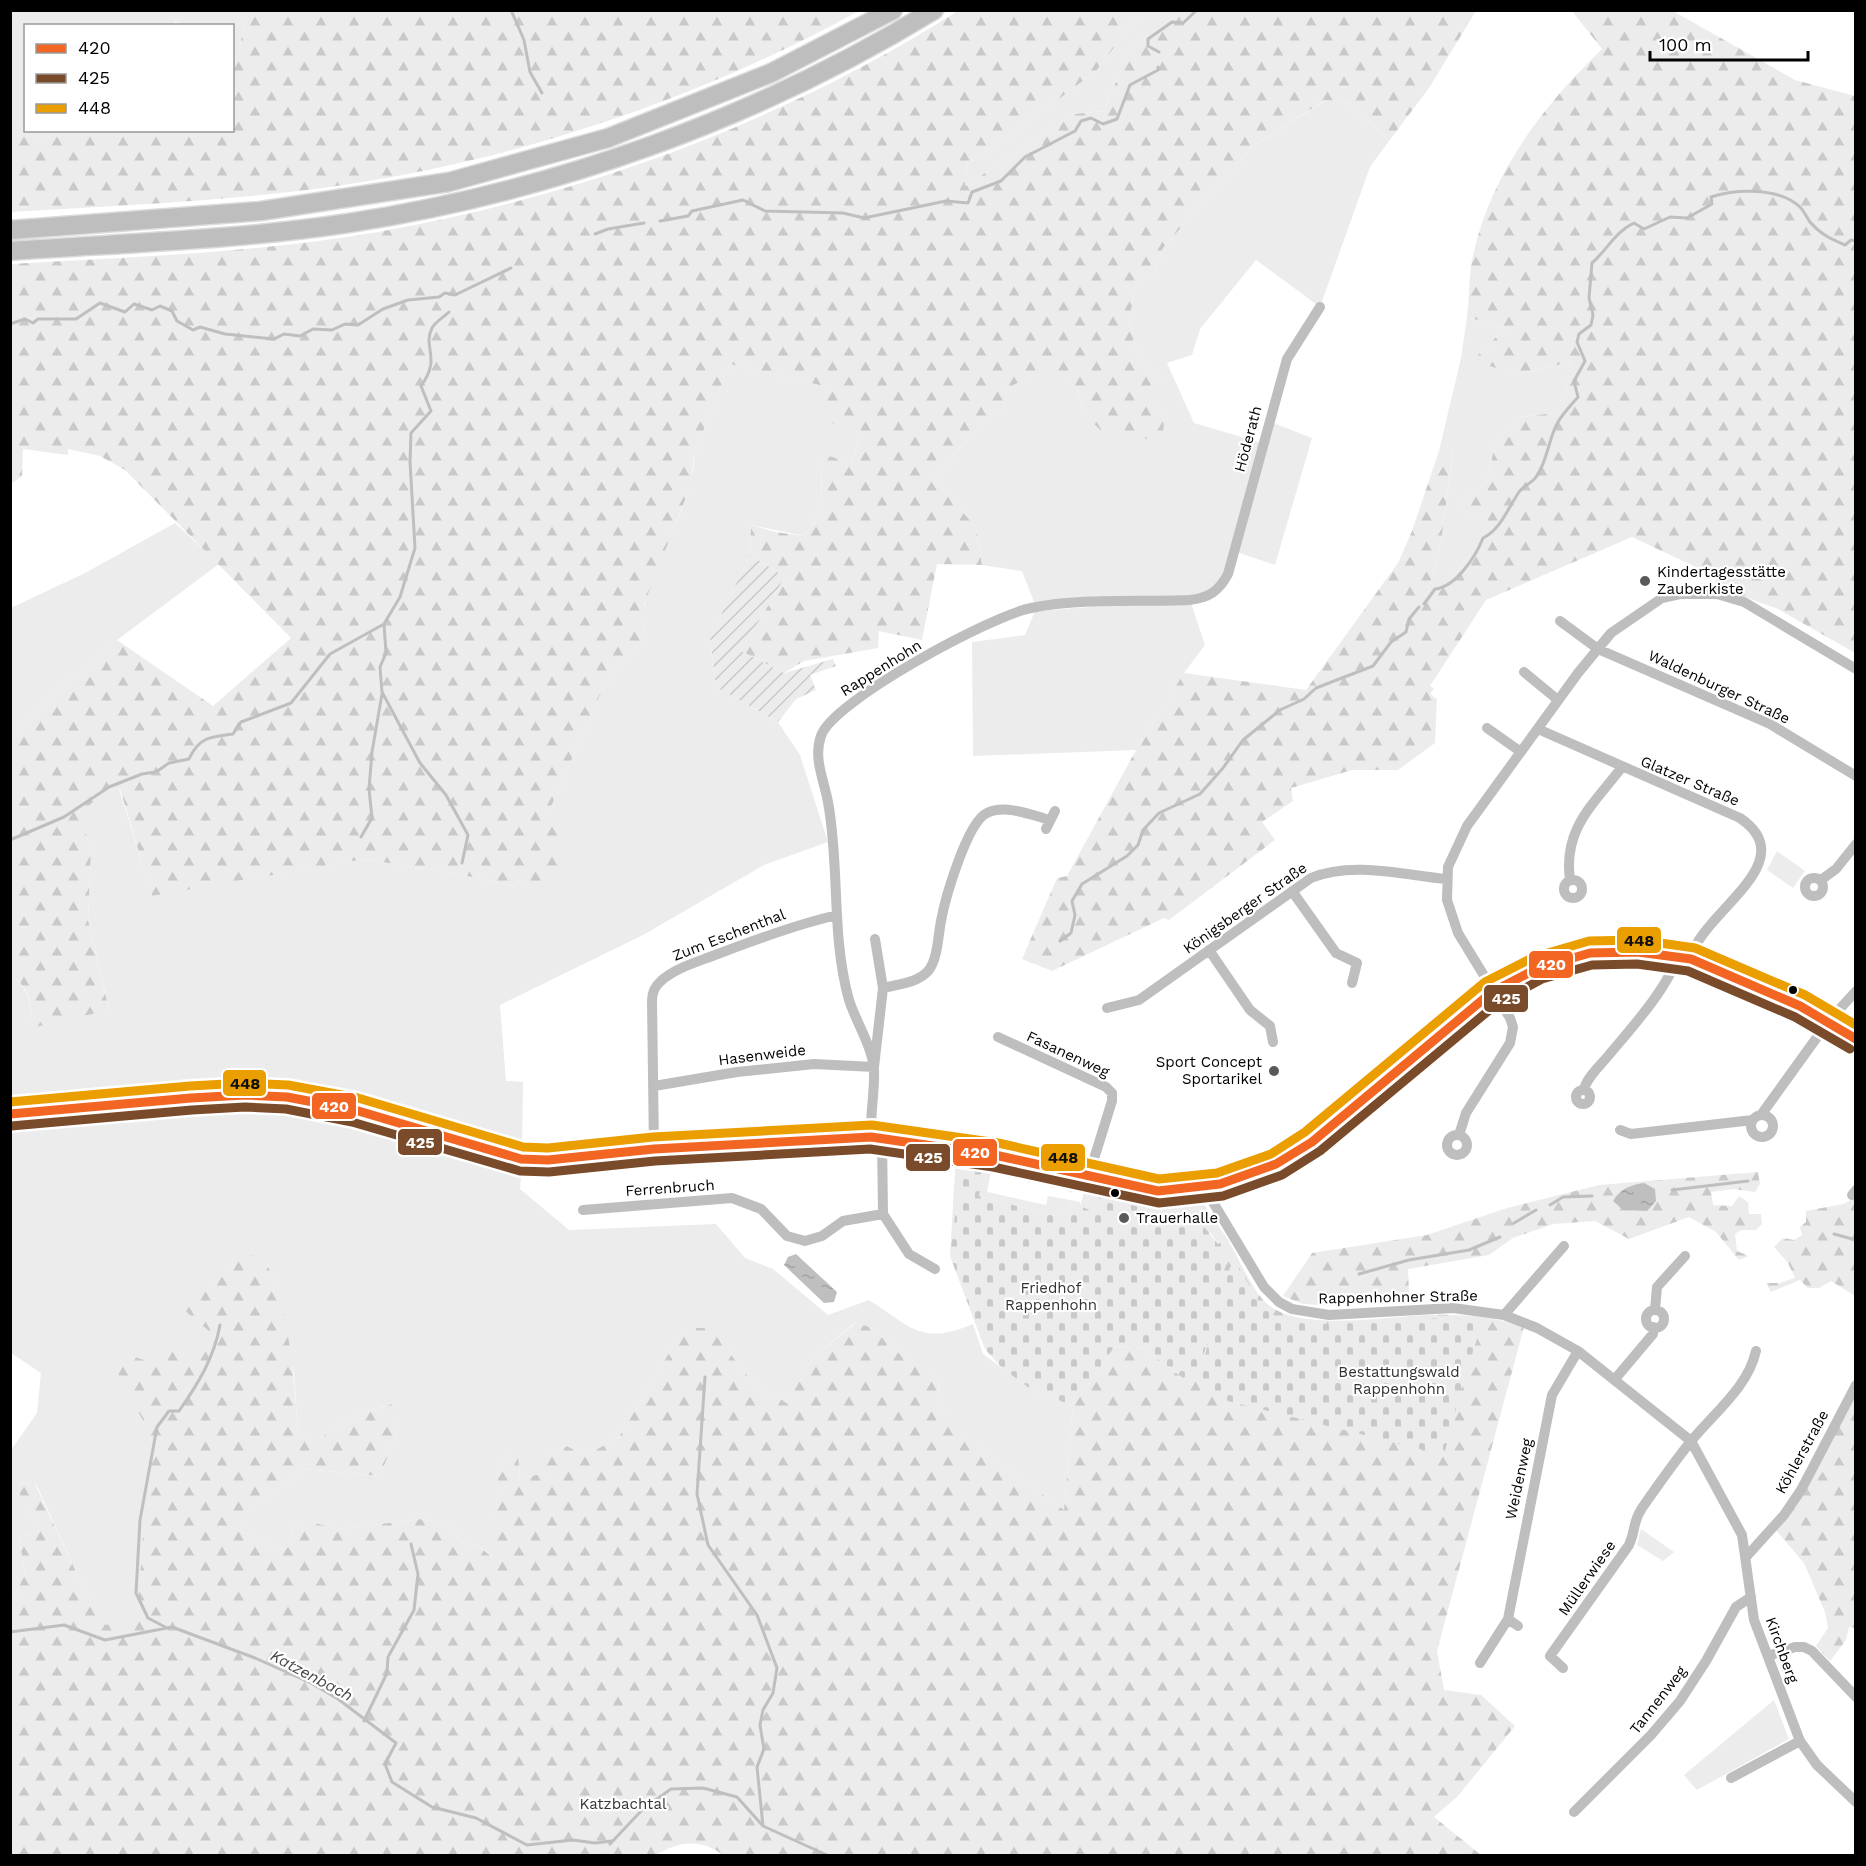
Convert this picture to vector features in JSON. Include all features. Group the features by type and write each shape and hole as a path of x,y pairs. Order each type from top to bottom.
{"highway":[{"path":"10,230 261,211 449,182 608,138 771,73 893,10"},
{"path":"10,250 200,239 338,224 457,203 512,189 615,158 747,108 856,55 934,10"}],"street":[{"name":"Höderath","path":"1221,586 1228,574 1287,359 1320,307"},
{"name":"Rappenhohn","path":"874,1067 849,1000 837,915 833,836 828,801 818,760 821,734 834,716 882,683 962,636 1016,611 1066,605 1196,600 1212,594 1221,586"},
{"path":"1459,1135 1466,1113 1512,1035 1510,1018 1458,933 1448,900 1446,879 1452,855 1467,826 1558,700 1598,649 1626,621 1662,598 1680,594 1717,594 1744,602 1856,669"},
{"name":"Waldenburger Straße","path":"1560,621 1598,649 1770,724 1856,776"},
{"path":"1524,672 1558,700"},
{"path":"1487,728 1521,752"},
{"name":"Glatzer Straße","path":"1538,729 1740,818 1754,830 1760,844 1758,867 1701,936 1691,959"},
{"path":"1570,880 1568,856 1576,830 1622,767"},
{"path":"883,988 919,979 930,968 944,903 961,867 971,834 985,813 1000,810 1021,812 1050,820"},
{"path":"1821,880 1836,869 1856,844"},
{"name":"Königsberger Straße","path":"1107,1008 1139,1000 1311,878 1334,870 1446,879"},
{"path":"1292,891 1336,953 1358,963 1352,983"},
{"name":"Zum Eschenthal","path":"654,1149 651,1001 660,981 687,966 761,938 800,924 837,915"},
{"name":"Rappenhohn","path":"875,939 883,988 874,1067 877,1137"},
{"path":"1209,950 1250,1010 1270,1026 1273,1042"},
{"path":"10,1114 191,1098 245,1095 288,1097 355,1110 520,1159 548,1160 654,1149 877,1137 995,1155 1158,1191 1205,1189 1263,1173 1295,1155 1492,992 1538,968 1590,953 1638,952 1691,959 1770,991 1856,1039"},
{"path":"1584,1090 1594,1073 1645,1010 1670,972 1677,956"},
{"path":"1620,1130 1631,1134 1757,1117 1828,1022 1856,991"},
{"name":"Fasanenweg","path":"998,1037 1106,1087 1112,1093 1112,1101 1089,1175"},
{"name":"Hasenweide","path":"654,1086 737,1072 814,1064 874,1067"},
{"path":"877,1137 883,1214 909,1254 935,1269"},
{"name":"Rappenhohner Straße","path":"1205,1189 1240,1252 1264,1287 1279,1302 1292,1309 1329,1315 1454,1308 1504,1315 1538,1328 1578,1351 1691,1441 1718,1489"},
{"name":"Ferrenbruch","path":"583,1210 732,1198 760,1209 787,1236 805,1241 822,1236 843,1221 883,1214"},
{"path":"1504,1315 1564,1246"},
{"path":"1615,1379 1653,1334 1653,1328 1661,1325 1662,1313 1655,1310 1657,1287 1685,1256"},
{"name":"Weidenweg","path":"1480,1663 1508,1619 1552,1395 1562,1373 1578,1351"},
{"path":"1691,1441 1744,1380 1752,1367 1756,1351"},
{"name":"Köhlerstraße","path":"1746,1557 1784,1515 1801,1490 1856,1385"},
{"name":"Müllerwiese","path":"1563,1668 1550,1656 1629,1545 1634,1534 1633,1522 1691,1441"},
{"name":"Kirchberg","path":"1718,1489 1742,1535 1754,1620 1800,1741 1817,1765 1856,1802"},
{"name":"Tannenweg","path":"1574,1812 1651,1735 1680,1701 1706,1661 1736,1607 1751,1597"},
{"path":"1508,1619 1518,1626"},
{"path":"1768,1656 1804,1647 1822,1660 1856,1696"},
{"path":"1731,1778 1800,1741"}],"green space":[{"path":"248,10 859,11 738,71 676,96 612,120 482,158 350,184 265,195 11,212 11,121 24,130 24,132 37,138 78,132 234,132 234,43 240,45"},
{"path":"10,11 248,11 240,46 234,43 234,24 175,22 175,24 24,24 24,130 11,121"},
{"path":"958,11 1142,11 1096,71 1055,102 1027,115 1020,132 968,162 965,186 1075,114 1104,111 1129,50 1181,11 1476,11 1429,88 1389,141 1350,103 1325,100 1253,146 1163,248 1155,273 1135,284 1129,324 1140,364 1161,382 1159,394 1148,399 1164,420 1163,434 1137,441 1119,429 1103,432 1085,416 1077,388 1050,366 1008,388 1004,408 983,422 933,479 976,527 982,565 937,564 922,640 879,631 878,648 804,661 784,673 741,651 785,577 750,555 751,525 804,536 821,512 822,454 852,463 859,439 821,416 828,387 730,364 694,454 691,485 644,604 645,635 604,686 550,809 564,823 559,871 545,881 522,888 463,875 364,859 152,896 120,789 108,788 80,814 91,851 88,920 109,1010 31,1028 31,1008 26,990 17,980 11,982 11,733 117,640 213,706 291,638 125,470 100,456 68,449 68,455 23,449 22,476 11,484 11,264 287,245 378,232 454,217 530,198 605,176 679,150 751,120 891,51"},
{"path":"1142,11 1181,11 1129,50 1104,111 1075,114 965,186 968,162 1020,132 1027,115 1055,102 1096,71"},
{"path":"1572,11 1673,11 1795,80 1855,96 1855,653 1778,609 1714,586 1717,577 1632,537 1486,600 1430,686 1434,689 1430,694 1437,699 1435,743 1398,770 1352,770 1291,788 1293,801 1262,822 1275,840 1169,920 1164,918 1052,971 1022,959 1057,878 1067,876 1136,750 1184,673 1306,690 1398,563 1412,531 1439,451 1453,451 1442,535 1427,597 1432,601 1493,527 1485,519 1461,509 1466,498 1487,483 1495,443 1520,417 1563,412 1571,362 1517,374 1472,361 1505,328 1467,317 1471,266 1478,234 1503,175 1519,147 1538,121 1579,72 1602,49"},
{"path":"1326,100 1350,103 1389,141 1370,167 1320,307 1256,260 1200,329 1192,355 1167,363 1194,423 1262,443 1268,421 1312,438 1275,565 1234,551 1221,586 1190,600 1205,645 1184,673 1136,750 973,756 972,642 1025,635 1035,611 1175,601 1034,602 1022,571 982,565 976,527 933,479 983,422 1004,408 1008,388 1050,365 1077,388 1085,416 1164,420 1147,399 1161,382 1140,364 1129,324 1135,284 1155,273 1163,248 1253,146"},
{"path":"28,132 84,132 37,138"},
{"path":"1467,317 1505,328 1473,360 1517,374 1571,362 1563,412 1520,417 1495,443 1487,483 1466,498 1461,509 1485,519 1493,527 1432,601 1427,597 1442,535 1453,452 1439,451 1461,358"},
{"path":"730,364 828,387 859,438 852,463 822,455 821,512 804,536 751,525 750,555 710,639 716,687 778,722 800,755 828,842 764,865 643,935 500,1005 506,1081 523,1082 522,1149 485,1141 356,1102 304,1090 243,1087 11,1105 11,982 17,980 28,996 31,1027 109,1009 88,920 91,851 79,814 108,788 119,789 152,895 364,859 463,875 522,888 550,809 604,686 645,635 644,610 650,585 689,490 694,454"},
{"path":"175,523 219,564 117,640 11,733 11,608 85,573"},
{"path":"750,555 785,577 741,651 784,673 833,659 836,666 810,675 816,690 796,699 778,722 716,687 710,638"},
{"path":"1777,851 1805,871 1793,888 1767,870"},
{"name":"Katzbachtal","path":"242,1101 325,1109 522,1165 520,1189 569,1230 716,1224 745,1258 773,1269 828,1315 869,1300 907,1325 929,1333 956,1330 973,1324 983,1354 1029,1388 1073,1406 1064,1510 951,1427 937,1399 940,1385 934,1373 901,1355 870,1327 855,1323 814,1357 786,1403 777,1396 759,1391 727,1350 731,1364 742,1374 727,1510 736,1551 769,1630 788,1704 779,1731 781,1778 794,1816 806,1834 836,1853 759,1855 744,1828 729,1817 696,1838 662,1843 641,1855 520,1855 435,1831 413,1821 368,1785 333,1747 281,1708 244,1689 164,1665 69,1666 11,1671 10,1619 19,1615 32,1618 91,1604 36,1484 15,1483 38,1531 19,1538 25,1574 11,1600 11,1450 37,1413 41,1373 11,1353 11,1119","holes":["236,1264 227,1285 206,1299 194,1318 184,1309","272,1275 294,1373 298,1432 314,1444 346,1419 394,1403 398,1430 380,1476 305,1469 235,1518 243,1532 278,1549 290,1547 292,1528 299,1520 338,1529 422,1519 450,1526 461,1543 477,1545 493,1557 499,1464 508,1455 518,1455 520,1478 547,1473 547,1457 567,1446 585,1456 619,1437 672,1348 684,1334 642,1411 623,1435 660,1467 672,1473 696,1498 704,1555 729,1581 759,1677 738,1751 707,1762 667,1741 621,1751 547,1775 469,1794 417,1775 398,1746 389,1722 389,1707 401,1658 428,1595 428,1532 406,1531 390,1534 408,1597 378,1663 282,1633 227,1632 192,1626 168,1615 150,1600 146,1590 146,1580 150,1566 152,1506 157,1467 173,1430 207,1419 225,1351 248,1339 252,1329 243,1327 226,1331"]},
{"path":"956,1154 1074,1177 1079,1182 1072,1193 1068,1191 1069,1182 1057,1179 1054,1188 1050,1187 1051,1178 1033,1175 1032,1183 1027,1183 1028,1174 1011,1170 1010,1178 1006,1177 1007,1169 992,1166 987,1192 1046,1205 1048,1196 1070,1200 1069,1212 1056,1216 979,1196 950,1256"},
{"name":"Friedhof Rappenhohn","path":"961,1167 983,1170 979,1196 1056,1216 1069,1211 1070,1200 1080,1202 1080,1206 1094,1212 1099,1197 1200,1222 1218,1244 1228,1240 1222,1289 1201,1364 1183,1378 1144,1348 1115,1346 1073,1406 1029,1388 1002,1368 985,1349 950,1256"},
{"path":"1758,1172 1760,1184 1755,1192 1734,1189 1711,1192 1713,1205 1732,1206 1739,1196 1748,1202 1749,1214 1761,1214 1762,1224 1756,1230 1741,1230 1735,1234 1737,1251 1749,1256 1739,1260 1716,1232 1689,1217 1629,1239 1595,1221 1553,1224 1513,1238 1489,1255 1408,1269 1409,1294 1342,1299 1336,1306 1303,1304 1283,1296 1312,1253 1427,1235 1507,1208 1599,1185"},
{"path":"1093,1186 1160,1199 1201,1200 1228,1240 1218,1244 1211,1233 1100,1198 1095,1213 1080,1206 1085,1188"},
{"path":"1855,1198 1855,1296 1831,1281 1819,1288 1808,1288 1800,1280 1771,1292 1766,1283 1780,1283 1795,1278 1788,1263 1774,1247 1783,1238 1794,1240 1802,1235 1800,1227 1806,1222 1806,1211 1843,1204"},
{"name":"Katzbachtal","path":"1228,1240 1263,1300 1277,1311 1297,1317 1344,1321 1456,1315 1479,1317 1524,1327 1437,1651 1444,1690 1481,1695 1515,1726 1458,1796 1434,1817 1481,1855 724,1856 707,1846 690,1844 672,1847 655,1856 11,1856 11,1600 25,1574 19,1538 38,1531 14,1483 35,1484 101,1625 137,1623 150,1433 119,1377 117,1364 125,1354 147,1361 160,1370 168,1350 186,1351 205,1343 209,1331 183,1309 247,1254 265,1260 280,1301 289,1344 298,1432 314,1443 346,1419 395,1403 398,1430 380,1476 305,1469 236,1518 243,1532 278,1549 290,1547 292,1528 299,1519 338,1529 422,1519 450,1526 461,1543 477,1545 492,1557 499,1464 508,1455 518,1455 520,1478 547,1473 547,1457 567,1446 585,1456 619,1437 672,1348 689,1328 705,1328 718,1338 759,1391 777,1396 786,1403 814,1357 856,1323 870,1327 901,1355 934,1372 940,1385 937,1399 952,1427 1064,1510 1073,1406 1115,1346 1144,1348 1183,1378"},
{"name":"Bestattungswald Rappenhohn","path":"1237,1264 1259,1302 1276,1317 1325,1324 1427,1318 1477,1319 1477,1339 1444,1455 1228,1401 1199,1380 1219,1298 1230,1267"},
{"path":"1855,1398 1855,1628 1849,1627 1846,1640 1830,1661 1816,1646 1828,1628 1825,1612 1804,1563 1775,1529 1803,1491"},
{"path":"1641,1529 1674,1552 1663,1561 1637,1545"},
{"path":"1774,1700 1789,1739 1697,1790 1684,1775"}],"water":[{"path":"1644,1183 1655,1189 1656,1201 1647,1211 1623,1210 1613,1201 1626,1188"},
{"path":"796,1254 837,1292 834,1302 824,1303 784,1265 788,1257"}],"waterway":[{"path":"511,10 524,40 530,72 542,93"},
{"path":"1159,52 1148,46 1148,39 1172,22 1183,23 1197,10"},
{"path":"660,221 688,216 692,211 743,200 765,211 843,213 864,218 946,201 968,203 972,192 1001,181 1025,157 1075,131 1081,121 1091,118 1103,124 1117,119 1130,85 1158,70 1158,67"},
{"path":"1424,604 1435,589 1443,587 1458,577 1476,553 1483,538 1495,529 1519,492 1540,471 1558,422 1578,397 1574,381 1585,361 1577,342 1579,334 1591,325 1593,315 1589,298 1592,263 1622,231 1634,223 1644,229 1670,217 1687,218 1712,204 1711,197 1744,191 1769,193 1791,200 1826,236 1845,245 1851,240 1856,241"},
{"path":"595,234 608,229 644,223"},
{"path":"10,324 25,319 33,323 38,319 76,319 100,303 125,312 134,304 152,310 160,306 172,311 177,321 193,330 200,327 225,334 274,339 284,334 300,336 313,329 332,330 345,324 358,325 383,309 408,300 439,297 445,293 455,295 511,268"},
{"path":"10,840 64,817 109,787 142,774 156,772 169,763 189,759 197,746 206,739 233,734 241,722 291,703 330,654 384,624 400,597 415,548 410,462 411,433 431,411 421,386 430,368 430,335 433,326 449,312"},
{"path":"1060,941 1071,933 1075,915 1072,901 1082,884 1127,856 1138,845 1143,830 1159,813 1200,794 1243,740 1280,710 1304,699 1316,688 1373,666 1391,642 1406,632 1409,619 1419,607"},
{"path":"384,624 386,653 380,667 382,692 420,763 446,795 468,835 462,863"},
{"path":"361,837 372,818 369,789 372,752 382,694"},
{"path":"1672,1190 1748,1181"},
{"path":"1550,1205 1563,1197 1592,1196"},
{"path":"1514,1223 1536,1210"},
{"path":"1834,1234 1856,1240"},
{"path":"1359,1274 1409,1260 1469,1250 1500,1237"},
{"path":"167,1628 148,1618 136,1593 140,1520 157,1427 169,1411 179,1411 193,1391 209,1360 220,1325"},
{"path":"705,1377 697,1494 708,1545 757,1615 777,1668 773,1693 763,1710 760,1725 764,1749 757,1767 763,1826"},
{"path":"364,1721 387,1673 388,1657 414,1610 418,1574 411,1544"},
{"name":"Katzenbach","path":"10,1632 64,1625 105,1640 172,1627 255,1658 311,1683 338,1699 396,1743 385,1764 392,1782 432,1807 476,1818 527,1845 573,1840 595,1843 612,1841"},
{"name":"Katzenbach","path":"610,1844 643,1809 671,1789 703,1788 737,1797 763,1826 829,1856"}],"transit line":[{"name":"448","path":"10,1102 190,1086 244,1083 288,1085 358,1098 523,1147 548,1148 653,1137 872,1125 998,1143 1159,1179 1217,1173 1271,1154 1305,1132 1485,982 1534,957 1589,941 1639,940 1695,948 1805,995 1856,1025"},
{"name":"420","path":"10,1114 191,1098 245,1095 287,1097 355,1110 521,1159 548,1160 654,1149 871,1137 995,1155 1158,1191 1220,1184 1276,1164 1312,1142 1492,992 1538,968 1590,953 1638,952 1691,959 1800,1006 1856,1039"},
{"name":"425","path":"11,1126 192,1110 245,1107 286,1109 352,1122 520,1171 549,1172 655,1161 870,1149 993,1167 1159,1203 1223,1196 1282,1175 1320,1151 1499,1002 1542,979 1592,965 1637,964 1688,971 1795,1017 1850,1049"}],"place":[{"name":"Kindertagesstätte Zauberkiste","path":"1645,581"},
{"name":"Sport Concept Sportarikel","path":"1274,1071"},
{"name":"Trauerhalle","path":"1124,1218"}]}
